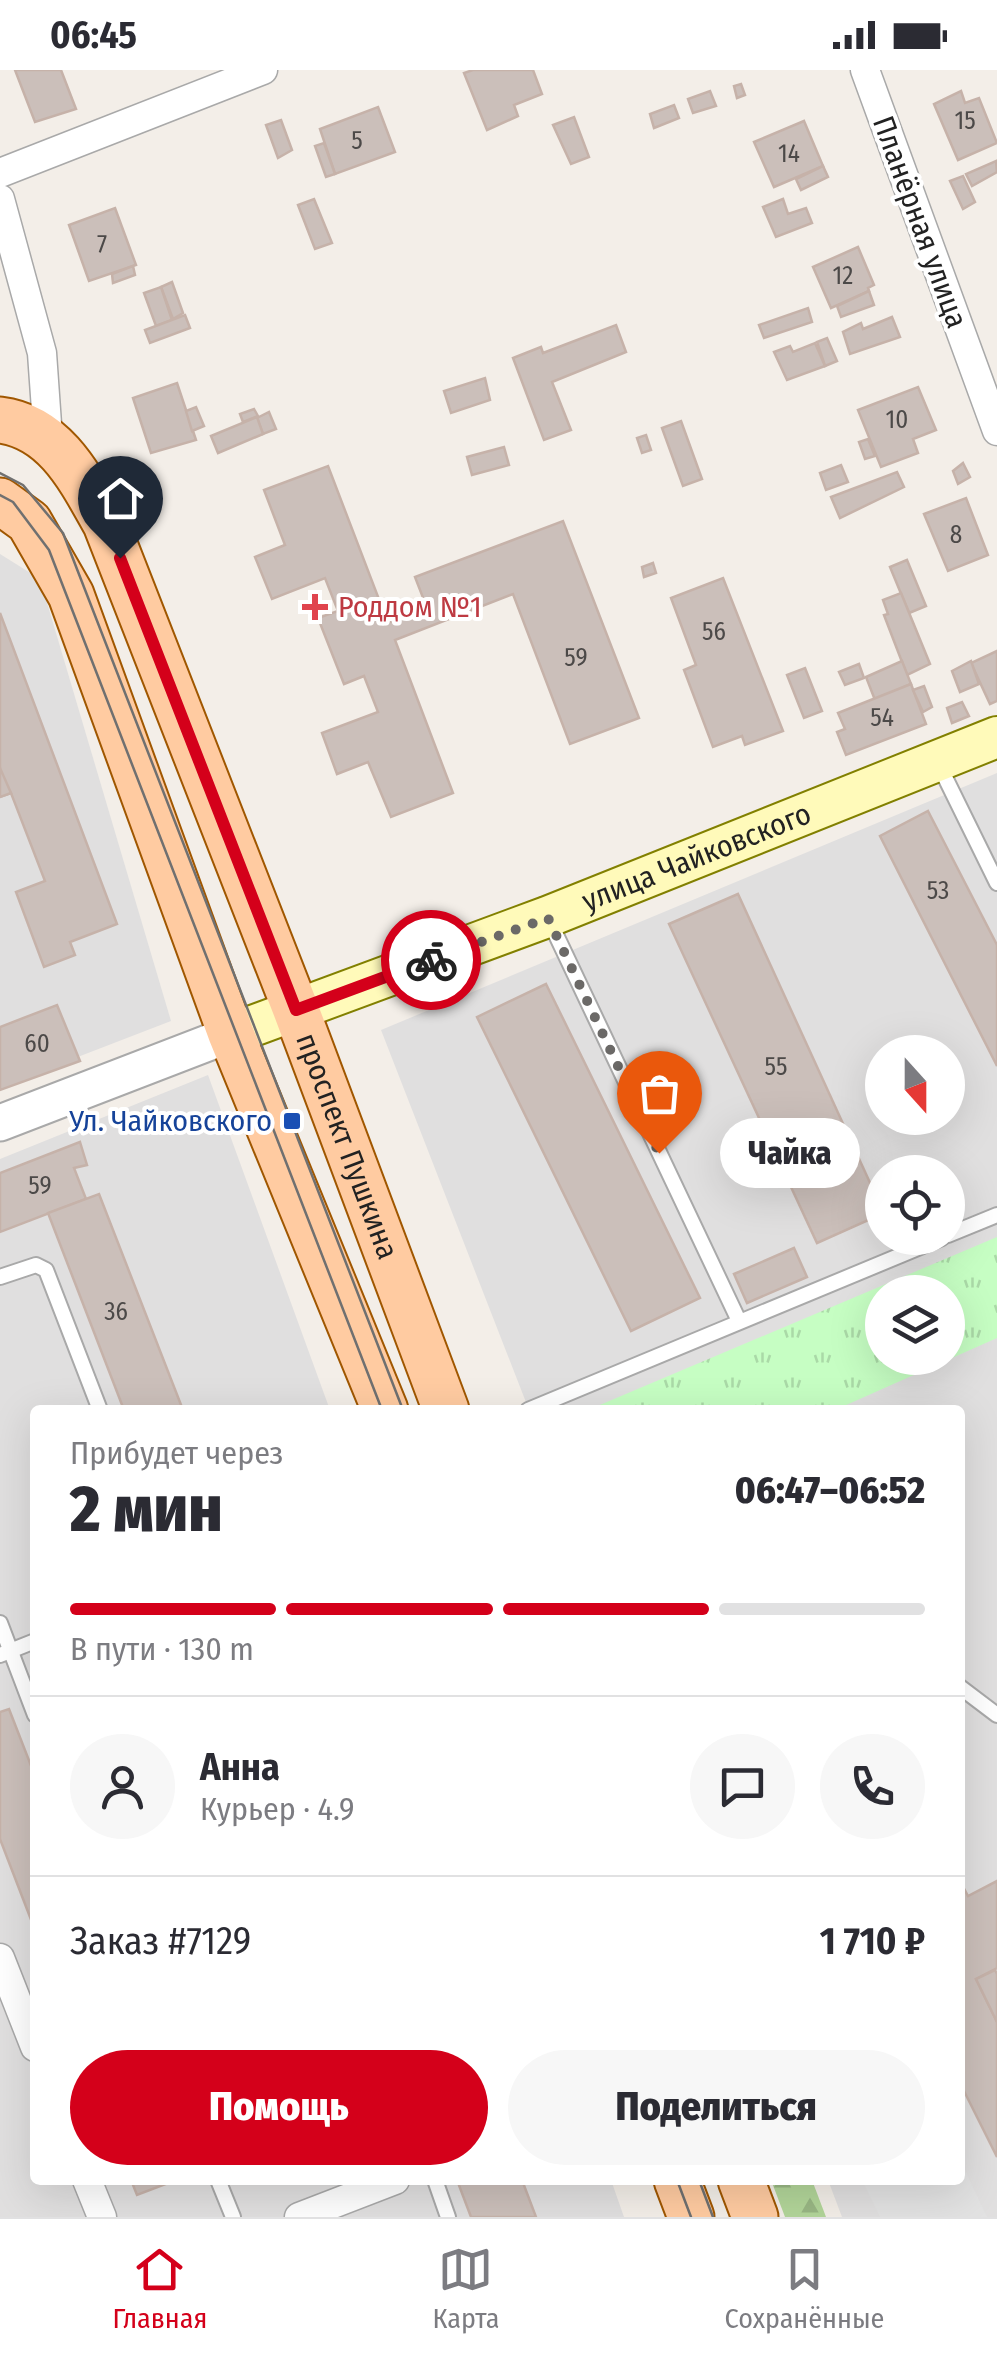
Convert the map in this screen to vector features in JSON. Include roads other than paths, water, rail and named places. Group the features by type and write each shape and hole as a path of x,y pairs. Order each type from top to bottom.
{"main road":[{"name":"проспект Пушкина","path":"0,420 48,438 79,475 106,524 296,1010 444,1405"},
{"name":"проспект Пушкина","path":"0,502 29,522 71,595 232,1034 384,1405"},
{"name":"улица Чайковского","path":"232,1034 548,918 997,737"},
{"path":"679,2185 691,2217"},
{"path":"743,2185 755,2217"}],"street":[{"path":"0,173 263,70"},
{"name":"Планёрная улица","path":"864,70 997,431"},
{"path":"0,198 42,353 48,438"},
{"name":"улица Чайковского","path":"0,1123 232,1034"},
{"path":"0,1958 30,2034"},
{"path":"89,2185 102,2217"},
{"path":"299,2217 383,2185"}],"lane":[{"path":"938,763 997,883"},
{"path":"548,918 739,1321"},
{"path":"965,1228 997,1215"},
{"path":"540,1405 899,1255"},
{"path":"0,1277 36,1265 46,1270 98,1405"},
{"path":"0,1623 5,1653 30,1705"},
{"path":"5,1653 30,1643"},
{"path":"965,1691 997,1715"},
{"path":"220,2185 233,2217"},
{"path":"436,2185 448,2217"}],"tram line":[{"path":"0,473 23,485 63,533 401,1405"},
{"path":"0,495 13,502 49,550 380,1405"},
{"path":"679,2185 691,2217"},
{"path":"701,2185 713,2217"}],"place":[{"name":"Роддом №1","path":"315,607"},
{"name":"Ул. Чайковского","path":"292,1121"},
{"name":"Чайка","path":"659,1153"}]}
